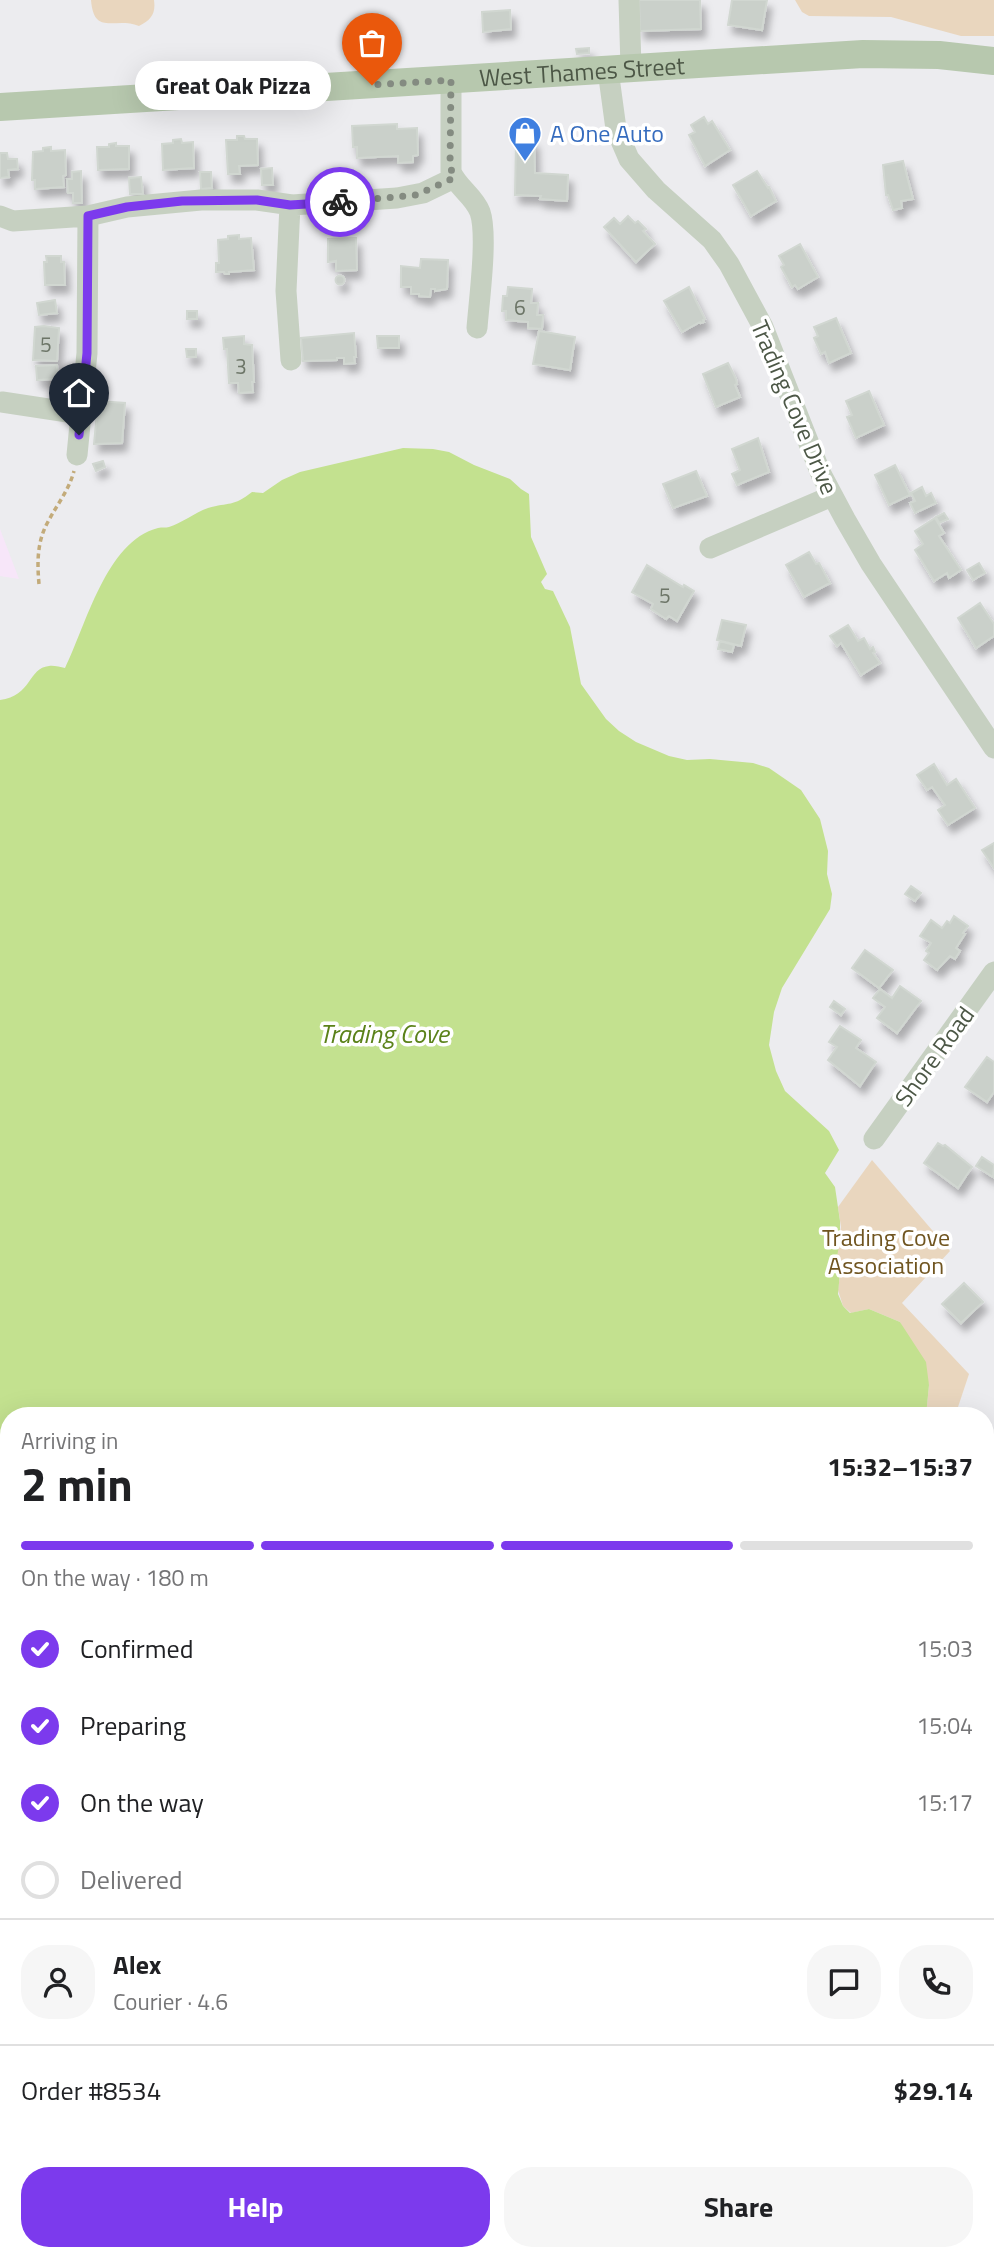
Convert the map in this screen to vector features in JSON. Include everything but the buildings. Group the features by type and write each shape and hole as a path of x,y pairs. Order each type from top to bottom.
{"main road":[{"name":"West Thames Street","path":"0,107 863,54 939,55 994,61"}],"street":[{"name":"Trading Cove Drive","path":"629,0 614,118 625,150 646,180 712,240 729,264 772,347 810,448 832,496 871,564 994,748"},
{"path":"451,80 450,166 454,178 477,205 483,223 477,328"},
{"path":"0,216 12,221 88,216 137,205 191,200 257,200 290,205 408,197 430,191 454,178"},
{"path":"290,205 286,291 291,360"},
{"path":"77,455 87,353 88,216"},
{"path":"2,402 81,414"},
{"path":"710,548 832,496"},
{"name":"Shore Road","path":"874,1139 994,972"}],"path":[{"path":"39,584 37,566 41,540 47,521 67,490 77,455"}],"shaded area":[{"path":"0,529 19,579 0,576"}],"green space":[{"path":"91,0 154,0 154,9 150,19 139,26 107,23 96,18"},
{"path":"795,0 994,0 994,36 961,36 891,17 809,16 802,12"},
{"name":"Trading Cove Association","path":"872,1160 950,1251 902,1303 969,1374 958,1407 927,1407 929,1385 900,1322 869,1309 851,1313 843,1306 838,1290 840,1275 837,1255 841,1227 838,1207"}],"water":[{"name":"Trading Cove","path":"403,448 433,449 449,452 510,479 529,494 531,537 547,574 541,582 545,589 553,591 570,627 581,684 606,719 636,742 669,756 687,760 753,763 769,768 801,790 820,819 828,851 827,874 832,894 830,909 782,988 774,1012 769,1045 785,1091 829,1131 839,1150 825,1173 835,1187 840,1221 838,1294 843,1306 850,1313 869,1309 900,1322 926,1362 929,1385 927,1407 0,1407 0,700 18,693 42,668 65,668 111,567 124,549 140,536 174,525 208,508 235,502 252,492 263,493 300,472"}],"way so far":[{"path":"340,202 416,195 454,178 450,166 451,80 372,85"}],"place":[{"name":"Great Oak Pizza","path":"372,85"},
{"name":"A One Auto","path":"525,163"}],"route":[{"path":"79,435 87,353 88,216 162,202 257,200 290,205 340,202"}]}
